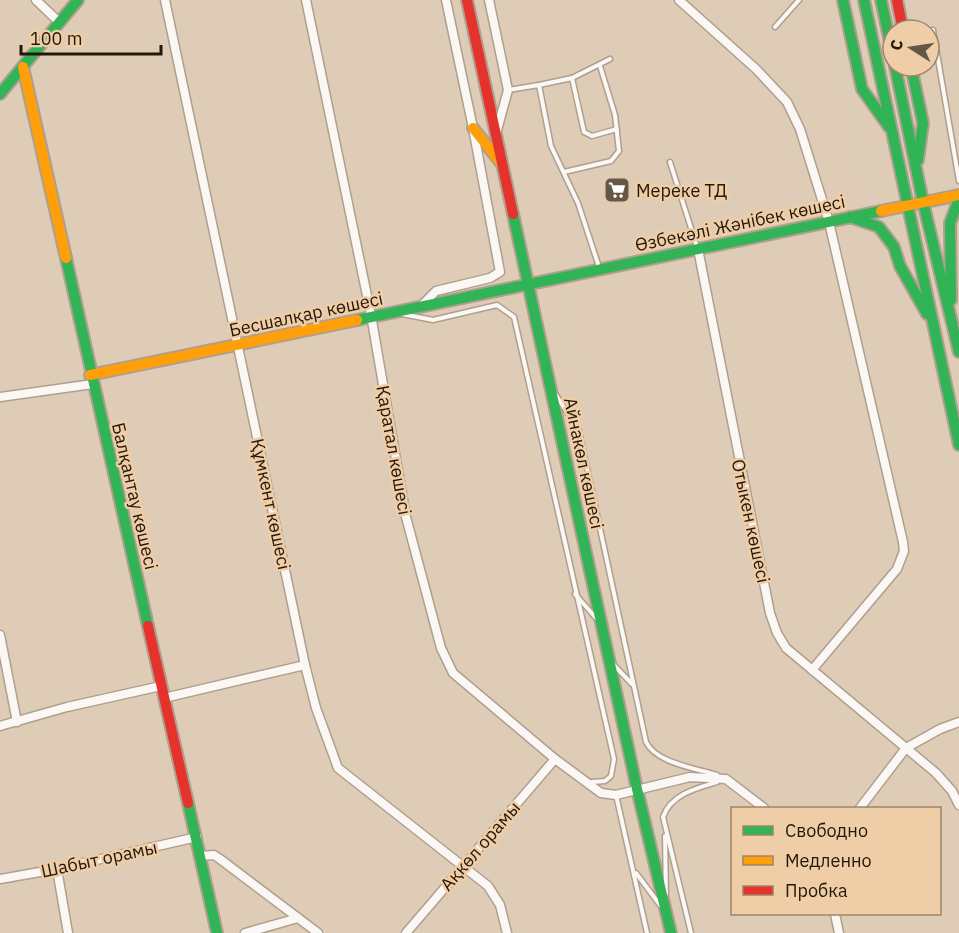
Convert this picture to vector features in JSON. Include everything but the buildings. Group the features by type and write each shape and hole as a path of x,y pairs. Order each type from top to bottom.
{"main road":[{"path":"0,94 78,0"},
{"name":"Айнакөл көшесі","path":"467,0 637,789 671,933"},
{"path":"843,0 862,89 893,132"},
{"path":"864,0 959,445"},
{"path":"881,0 885,18"},
{"path":"897,0 901,18"},
{"name":"Балқантау көшесі","path":"23,67 217,933"},
{"path":"898,78 923,202 959,352"},
{"path":"913,78 922,123 917,170"},
{"path":"473,128 503,165"},
{"path":"950,315 952,263 950,223 959,197"},
{"name":"Өзбекәлі Жәнібек көшесі","path":"529,285 829,222 846,216 959,197"},
{"path":"846,216 879,227 894,247 900,266 932,321"},
{"name":"Бесшалқар көшесі","path":"92,379 371,315 395,313 529,285"}],"street":[{"path":"36,0 59,22"},
{"name":"Құмкент көшесі","path":"165,0 316,708 338,768 488,886 500,905 507,933"},
{"name":"Қаратал көшесі","path":"306,0 371,315 406,517 441,648 453,674 555,759 601,793 616,795"},
{"path":"419,308 436,291 490,278 500,272 446,0"},
{"path":"489,0 508,90 496,134"},
{"path":"679,0 756,69 787,102 800,129 829,222 904,551 902,560 888,580 812,670"},
{"name":"Отыкен көшесі","path":"698,249 770,613 782,643 936,773 952,791 959,805"},
{"path":"0,397 92,379"},
{"path":"0,635 17,723"},
{"path":"164,698 305,665"},
{"path":"0,726 67,707 161,686"},
{"path":"861,807 906,748 940,729 959,722"},
{"name":"Ақкөл орамы","path":"406,933 555,759"},
{"path":"616,795 690,777 726,779 763,807"},
{"name":"Шабыт орамы","path":"0,879 57,869 197,837"},
{"path":"201,856 214,855 318,933"},
{"path":"57,869 68,933"},
{"path":"835,915 839,933"},
{"path":"245,933 298,918"}],"lane":[{"path":"774,27 799,0"},
{"path":"508,90 572,78 610,59"},
{"path":"564,172 611,160 619,151 617,129 600,66"},
{"path":"941,76 959,181"},
{"path":"572,78 587,135 617,129"},
{"path":"539,85 551,146 578,203 600,270"},
{"name":"Отыкен көшесі","path":"670,162 698,249"},
{"path":"395,313 434,320 497,304 514,317 614,759 611,776 596,783 586,781"},
{"path":"551,387 579,430 633,684 650,751 659,758 726,779"},
{"path":"575,594 602,624"},
{"path":"610,660 633,684"},
{"path":"691,933 663,817 666,809 685,792 726,779"},
{"path":"616,795 647,933"},
{"path":"665,829 666,913"},
{"path":"634,870 666,913"}],"path":[{"path":"829,0 875,211"},
{"path":"560,279 659,758"},
{"path":"674,802 703,933"}],"traffic: fast":[{"path":"0,94 78,0"},
{"path":"843,0 862,89 889,127"},
{"path":"864,0 959,445"},
{"path":"881,0 885,18"},
{"path":"897,78 923,202 959,352"},
{"path":"914,78 923,123 918,160"},
{"path":"951,300 950,223 959,199"},
{"path":"357,320 881,211"},
{"path":"513,214 637,789 671,933"},
{"path":"850,217 879,227 894,247 900,266 927,314"},
{"path":"66,258 148,626"},
{"path":"188,803 217,933"}],"traffic: slow":[{"path":"23,67 66,258"},
{"path":"473,128 501,163"},
{"path":"881,211 959,195"},
{"path":"90,375 357,320"}],"traffic: jam":[{"path":"467,0 513,214"},
{"path":"897,0 901,18"},
{"path":"148,626 188,803"}],"place":[{"name":"Мереке ТД","path":"617,190"}]}
